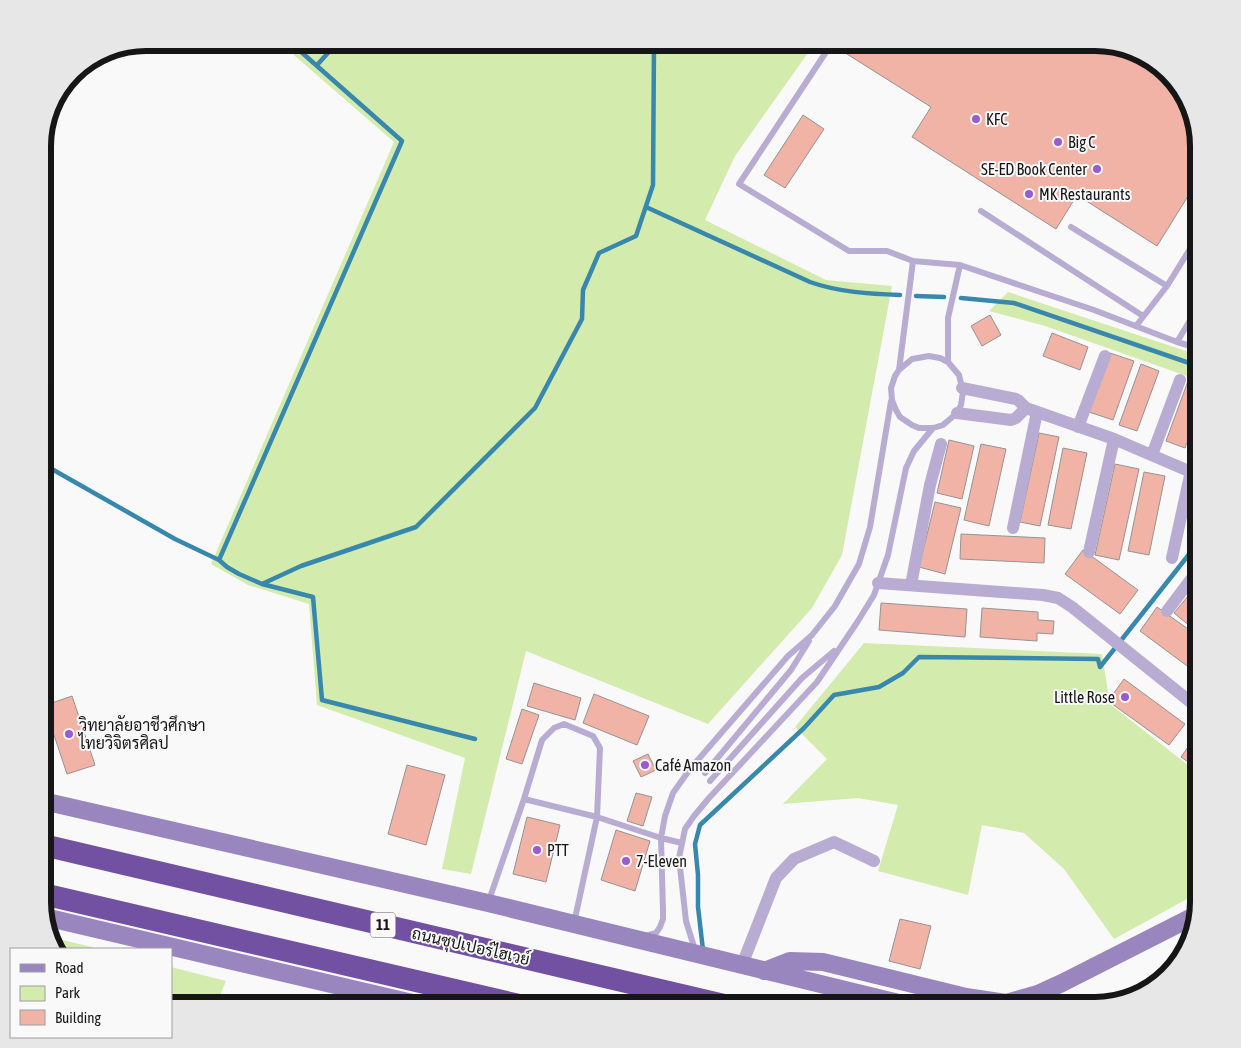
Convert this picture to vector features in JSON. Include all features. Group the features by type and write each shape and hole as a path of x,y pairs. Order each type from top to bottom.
{"highway":[{"name":"ถนนซุปเปอร์ไฮเวย์","path":"51,847 686,997"},
{"path":"51,896 481,997"}],"main road":[{"path":"51,803 488,903 870,997"},
{"path":"53,919 383,997"},
{"path":"1027,997 1062,983 1188,919"},
{"path":"764,971 790,961 823,962 966,997"}],"street":[{"path":"1078,426 1105,356"},
{"path":"1152,455 1180,380"},
{"path":"962,388 1016,399 1032,410 1078,426 1190,471"},
{"path":"957,412 1011,420 1032,410"},
{"path":"1013,528 1032,410"},
{"path":"1089,552 1114,440"},
{"path":"911,585 930,485 941,444"},
{"path":"1172,558 1190,488"},
{"path":"1167,611 1190,581"},
{"path":"878,582 1058,598 1190,702"},
{"path":"742,965 776,878 794,859 834,842 874,861"}],"lane":[{"path":"826,51 739,184 849,251 886,251 913,261 960,266 1094,310 1190,346"},
{"path":"981,211 1144,316"},
{"path":"1071,227 1167,286"},
{"path":"1136,326 1167,286 1190,249"},
{"path":"899,370 913,261"},
{"path":"948,362 948,318 960,266"},
{"path":"1177,342 1190,320"},
{"path":"634,939 656,933 660,928 664,886 661,838 672,792 788,656 812,635 836,606 859,564 870,528 892,400 891,388 895,376 912,359 929,356 948,362 959,375 963,392 961,404 957,412 943,425 932,428 919,428 912,425 900,417 892,400"},
{"path":"696,954 686,921 679,858 685,829 694,816 817,682 874,595 888,555 906,468 914,451 932,428"},
{"path":"705,773 792,670 812,635"},
{"path":"710,781 802,678 839,648"},
{"path":"488,903 542,740 554,728 564,724 593,736 600,748 597,817 574,924"},
{"path":"524,799 597,817 682,843"}],"green space":[{"path":"289,51 809,51 735,156 705,220 826,280 892,286 842,555 812,608 708,724 526,651 471,874 442,869 465,758 317,705 309,604 248,585 211,564 394,142"},
{"path":"1008,292 1190,352 1190,377 1045,326 989,311"},
{"path":"864,643 1102,654 1110,704 1190,767 1190,897 1114,939 1064,869 1024,833 982,825 968,895 878,871 898,805 858,798 783,804 827,759 795,727"},
{"path":"59,939 96,948 63,948"},
{"path":"172,967 226,981 219,997 172,997"}],"building":[{"name":"Big C","path":"842,51 1095,51 1126,56 1158,75 1170,88 1180,104 1185,115 1190,140 1190,193 1157,246 1077,195 1056,229 912,137 931,107"},
{"path":"803,115 824,129 785,188 764,175"},
{"path":"990,315 1001,335 982,346 971,326"},
{"path":"1052,333 1088,347 1080,370 1043,356"},
{"path":"1110,353 1134,361 1113,420 1089,412"},
{"path":"1141,364 1159,371 1137,431 1119,425"},
{"path":"1188,381 1190,382 1190,434 1185,448 1166,441"},
{"path":"1039,433 1059,437 1040,526 1020,522"},
{"path":"949,440 974,446 962,499 937,493"},
{"path":"981,444 1006,449 989,526 964,520"},
{"path":"1063,448 1087,453 1071,529 1048,525"},
{"path":"1115,464 1139,469 1119,560 1095,555"},
{"path":"1144,472 1165,476 1149,555 1128,551"},
{"path":"935,502 961,508 945,574 919,567"},
{"path":"961,534 1045,538 1044,563 960,559"},
{"path":"1083,550 1138,590 1120,614 1065,574"},
{"path":"1190,594 1190,626 1174,613"},
{"path":"881,603 967,609 965,637 879,630"},
{"path":"1157,607 1190,630 1190,668 1140,631"},
{"path":"982,608 1038,612 1038,620 1054,621 1053,634 1037,633 1037,641 980,637"},
{"path":"1124,679 1185,724 1169,745 1108,701"},
{"path":"534,683 581,698 575,720 527,706"},
{"path":"594,694 649,716 637,745 583,723"},
{"name":"วิทยาลัยอาชีวศึกษา ไทยวิจิตรศิลป","path":"72,696 95,765 67,774 53,732 51,733 51,703"},
{"path":"522,709 539,715 522,764 506,759"},
{"path":"1190,744 1190,763 1181,757"},
{"name":"Café Amazon","path":"648,754 656,770 641,777 633,761"},
{"path":"407,765 445,775 426,845 388,834"},
{"path":"636,793 652,797 643,826 627,821"},
{"name":"PTT","path":"527,817 560,825 546,882 513,874"},
{"name":"7-Eleven","path":"616,830 650,841 635,891 601,880"},
{"path":"900,919 931,926 920,969 889,961"}],"waterway":[{"path":"219,560 402,141 300,51"},
{"path":"317,65 330,51"},
{"path":"262,584 301,566 416,527 535,408 582,319 583,290 599,253 636,236 653,185 654,51"},
{"path":"646,207 810,282 843,290 900,295"},
{"path":"916,296 944,297"},
{"path":"961,298 1014,303 1190,363"},
{"path":"51,469 175,539 219,560 239,574 262,584 313,597 322,700 475,739"},
{"path":"703,950 698,907 698,875 695,844 700,825 804,728 834,695 879,687 903,673 919,657 1098,659 1100,667 1190,553"}],"place":[{"name":"KFC","path":"976,119"},
{"name":"Big C","path":"1058,142"},
{"name":"SE-ED Book Center","path":"1097,169"},
{"name":"MK Restaurants","path":"1029,194"},
{"name":"Little Rose","path":"1125,697"},
{"name":"วิทยาลัยอาชีวศึกษา ไทยวิจิตรศิลป","path":"69,734"},
{"name":"Café Amazon","path":"645,765"},
{"name":"PTT","path":"537,850"},
{"name":"7-Eleven","path":"626,861"}]}
